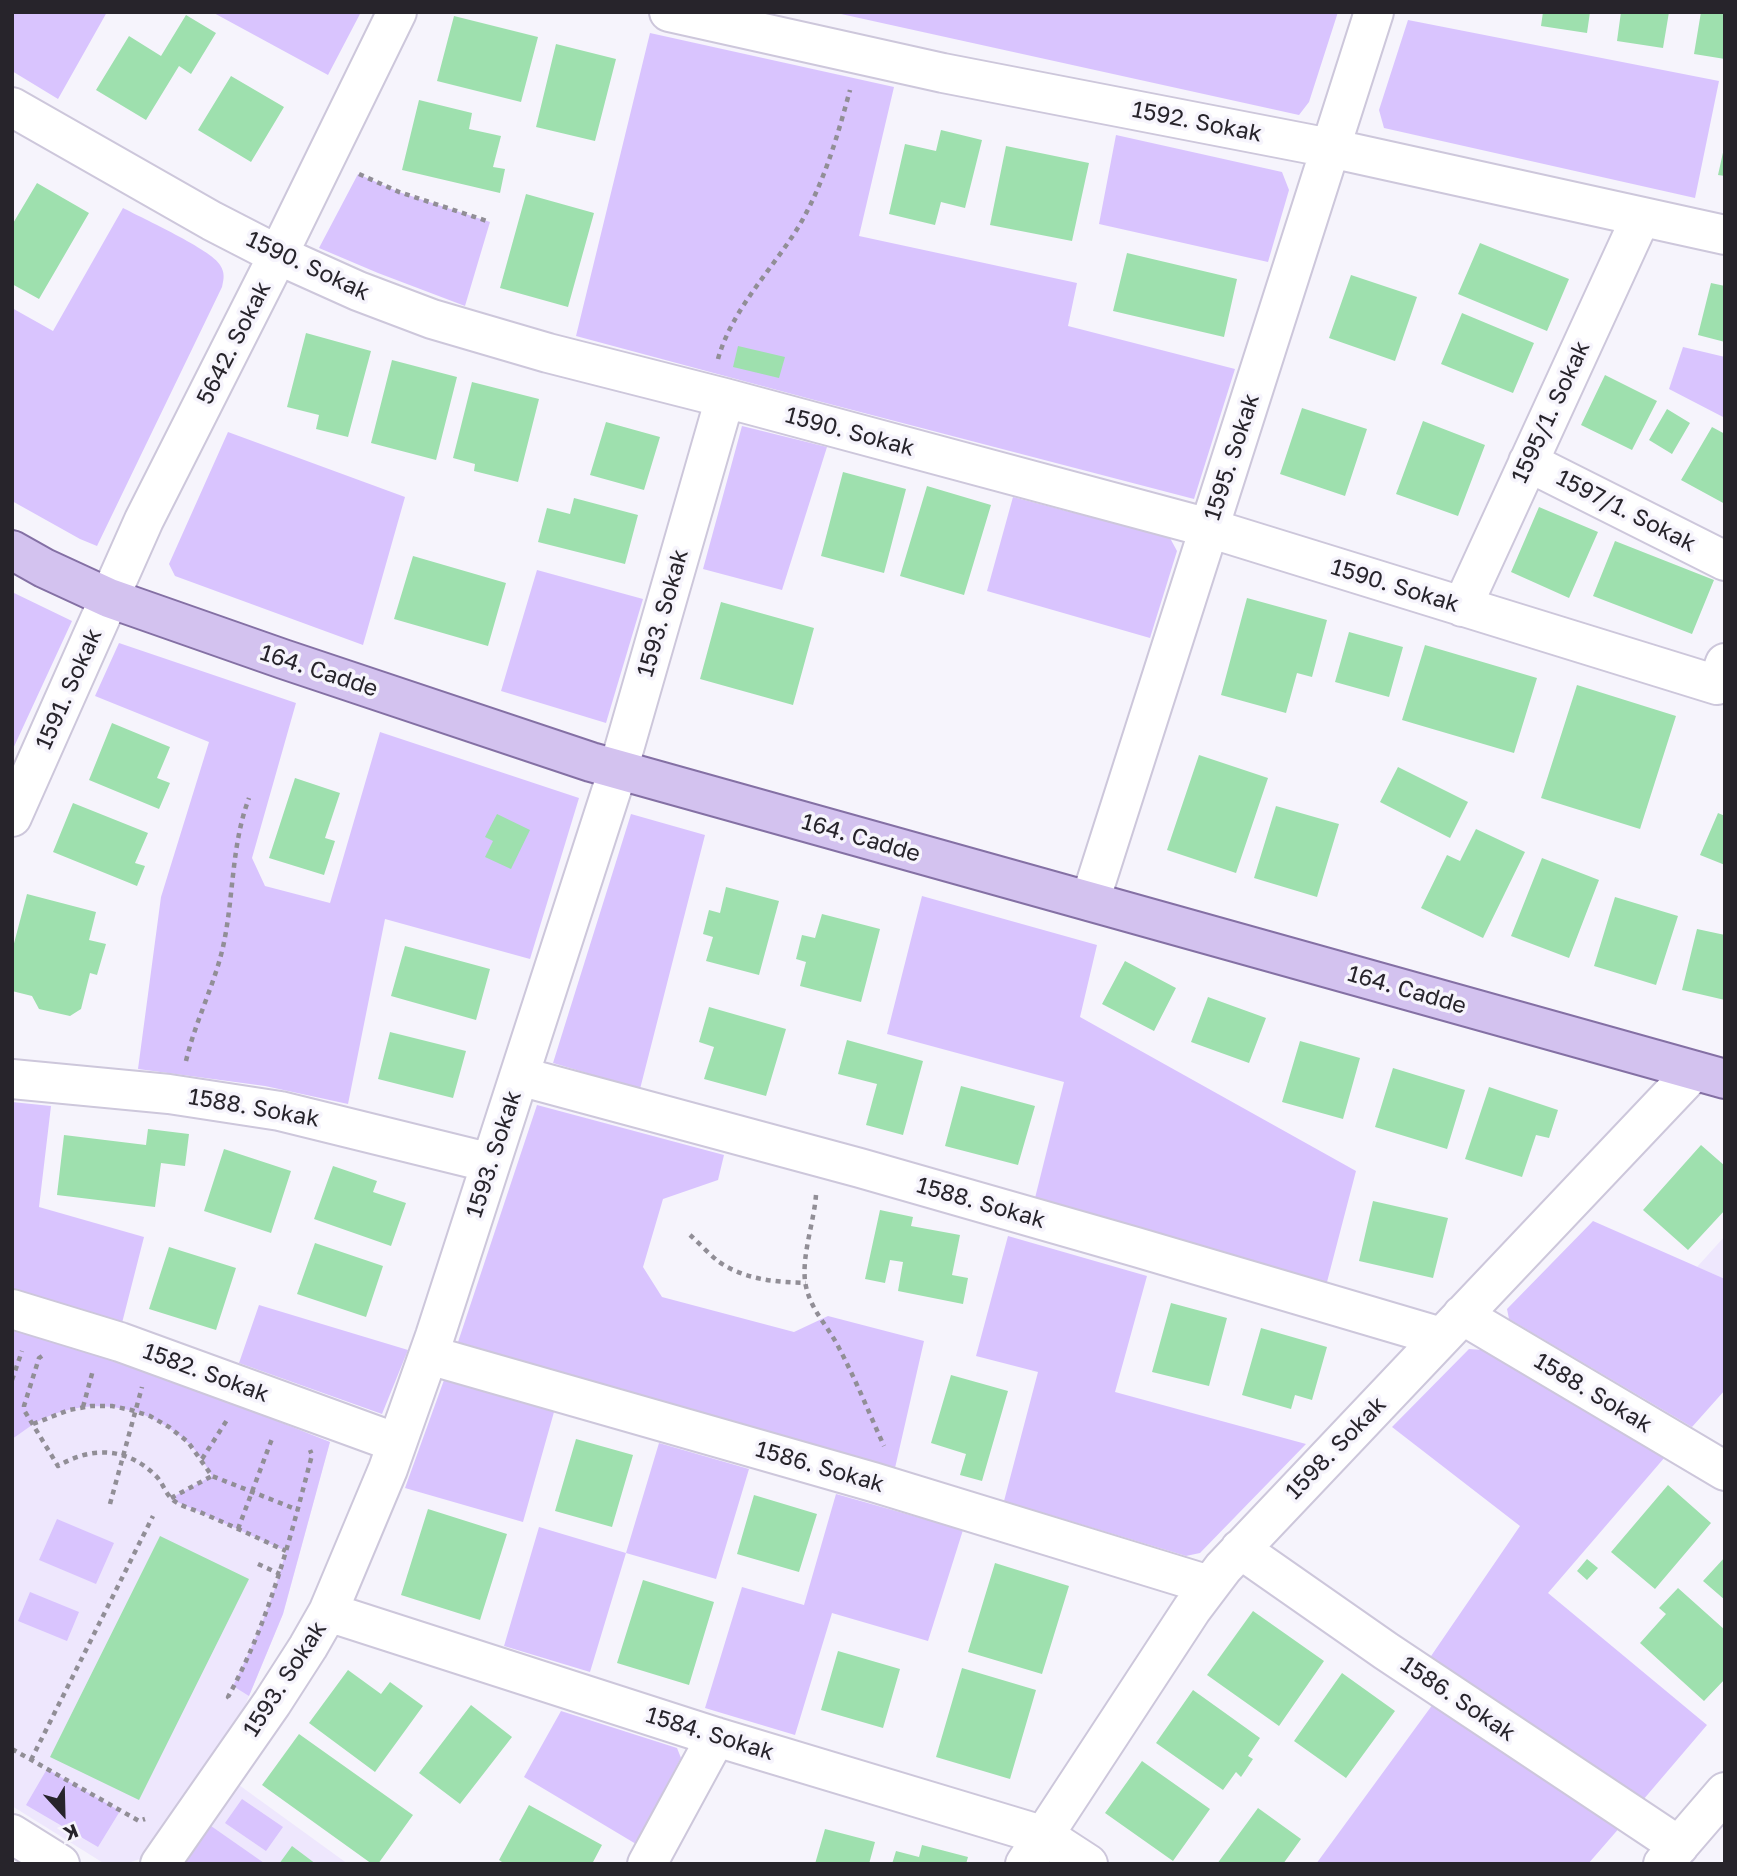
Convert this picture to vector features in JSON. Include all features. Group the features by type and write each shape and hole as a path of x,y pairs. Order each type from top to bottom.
{"main road":[{"name":"164. Cadde","path":"12,550 109,598 618,770 1710,1075"}],"street":[{"name":"5642. Sokak","path":"109,598 144,520 278,256 397,12"},
{"name":"1592. Sokak","path":"669,12 859,55 1329,148 1725,234"},
{"name":"1595. Sokak","path":"1090,901 1374,12"},
{"name":"1590. Sokak","path":"12,107 278,256 432,319 500,340 1209,528 1462,607 1721,674"},
{"name":"1595/1. Sokak","path":"1462,607 1641,217"},
{"name":"1593. Sokak","path":"160,1864 272,1703 328,1612 397,1443 429,1355 618,770 718,396"},
{"name":"1597/1. Sokak","path":"1528,462 1725,561"},
{"name":"1591. Sokak","path":"12,817 109,598"},
{"name":"1598. Sokak","path":"1035,1850 1209,1585 1240,1549 1452,1326 1710,1075"},
{"name":"1588. Sokak","path":"519,1076 1123,1243 1452,1326 1725,1471"},
{"name":"1588. Sokak","path":"12,1079 181,1095 280,1111 491,1163"},
{"name":"1582. Sokak","path":"12,1309 143,1350 397,1443"},
{"name":"1586. Sokak","path":"429,1355 905,1492 1209,1585"},
{"name":"1586. Sokak","path":"1240,1549 1671,1855"},
{"name":"1584. Sokak","path":"328,1612 716,1737 1035,1850 1088,1864"},
{"path":"647,1864 716,1737"},
{"path":"1671,1855 1725,1792"},
{"path":"12,1834 60,1864"}],"path":[{"path":"718,396 718,358 724,340 739,313 798,226 818,189 834,149 859,55"},
{"path":"325,159 399,192 490,222"},
{"path":"181,1095 188,1051 208,997 223,944 238,836 249,798"},
{"path":"816,1156 815,1210 806,1261 808,1296 840,1348 905,1492"},
{"path":"690,1235 719,1261 742,1274 771,1282 806,1283"},
{"path":"55,1359 42,1356 39,1358 24,1406 58,1466 80,1455 92,1453 105,1452 123,1456 149,1470 173,1500 286,1550"},
{"path":"80,1366 93,1369 83,1408"},
{"path":"110,1504 143,1383"},
{"path":"33,1424 69,1410 83,1408 112,1406 135,1411 169,1427 188,1442 212,1476 298,1510"},
{"path":"202,1460 229,1416"},
{"path":"238,1529 274,1435 262,1430"},
{"path":"236,1703 228,1697 251,1650 280,1574 312,1455 310,1450"},
{"path":"171,1498 212,1476"},
{"path":"32,1760 153,1516"},
{"path":"258,1564 280,1574"},
{"path":"12,1749 139,1821 147,1818"}],"shaded area":[{"path":"12,12 107,12 58,99 12,71"},
{"path":"212,12 361,12 328,75"},
{"path":"832,12 1338,12 1309,102 1299,115"},
{"path":"1408,20 1719,81 1695,198 1384,128 1379,110"},
{"path":"650,33 894,87 859,236 1077,283 1068,326 1235,369 1194,499 576,336"},
{"path":"1116,135 1282,172 1289,190 1268,262 1099,224"},
{"path":"358,174 399,192 490,222 465,306 319,248"},
{"path":"123,208 204,251 220,265 224,278 97,546 12,501 12,308 53,331"},
{"path":"1683,347 1725,357 1725,418 1669,389"},
{"path":"742,426 827,447 782,590 703,569"},
{"path":"228,432 405,497 363,645 175,576 169,564"},
{"path":"1013,497 1170,538 1177,551 1150,638 987,591"},
{"path":"537,570 643,599 606,723 501,691"},
{"path":"12,592 72,621 12,751"},
{"path":"119,643 296,703 252,858 265,886 330,903 380,732 579,798 530,959 385,919 348,1104 265,1086 138,1069 161,897 209,742 95,696"},
{"path":"631,814 705,835 640,1089 553,1063"},
{"path":"922,896 1097,945 1080,1017 1356,1171 1327,1282 1035,1198 1064,1082 887,1034"},
{"path":"12,1102 51,1106 39,1207 144,1237 122,1323 12,1290"},
{"path":"537,1105 724,1155 718,1180 663,1199 643,1267 662,1297 794,1332 828,1316 924,1341 895,1468 458,1342"},
{"path":"1593,1221 1725,1279 1725,1390 1692,1427 1509,1319 1507,1309"},
{"path":"1008,1236 1147,1276 1115,1392 1306,1444 1200,1553 1186,1556 1004,1501 1038,1372 976,1356"},
{"path":"1725,1236 1725,1279 1697,1267"},
{"path":"259,1305 408,1350 382,1414 239,1363"},
{"path":"12,1330 152,1371 330,1442 283,1614 249,1696 233,1686 263,1620 286,1551 173,1500 171,1498 212,1476 190,1445 170,1428 152,1418 114,1407 74,1409 35,1423 12,1439"},
{"path":"33,1336 330,1442 283,1614 244,1708 143,1858 125,1864 105,1864 12,1806 12,1400"},
{"path":"1469,1349 1483,1350 1665,1457 1548,1593 1707,1725 1643,1800 1429,1659 1520,1526 1392,1427"},
{"path":"444,1380 554,1412 523,1522 405,1488"},
{"path":"659,1443 749,1469 716,1579 626,1553"},
{"path":"836,1494 963,1530 928,1641 832,1613 795,1735 705,1708 742,1587 804,1605"},
{"path":"57,1519 114,1543 96,1584 39,1560"},
{"path":"539,1527 626,1553 590,1672 504,1646"},
{"path":"30,1592 79,1612 67,1641 18,1621"},
{"path":"1433,1704 1621,1826 1588,1864 1316,1864"},
{"path":"561,1711 677,1748 681,1758 636,1844 524,1777"},
{"path":"47,1769 120,1811 98,1847 26,1805"},
{"path":"239,1785 348,1864 184,1864"},
{"path":"242,1799 283,1827 266,1851 225,1823"},
{"path":"211,1826 264,1863 184,1864"}],"building":[{"path":"1543,12 1590,12 1587,33 1541,26"},
{"path":"1621,12 1669,12 1663,48 1617,41"},
{"path":"1701,12 1725,12 1725,59 1694,54"},
{"path":"186,15 216,33 191,74 179,66 146,120 96,90 129,36 161,56"},
{"path":"454,16 538,37 521,102 437,81"},
{"path":"556,44 616,59 595,141 536,127"},
{"path":"231,76 284,107 251,162 198,130"},
{"path":"419,100 472,113 469,129 501,136 493,167 505,169 500,193 402,170"},
{"path":"941,130 982,140 965,208 941,202 935,225 889,214 905,144 936,151"},
{"path":"1006,146 1089,163 1072,241 990,225"},
{"path":"1725,148 1725,176 1718,175"},
{"path":"37,183 89,213 39,299 12,284 12,225"},
{"path":"526,194 594,213 568,307 500,288"},
{"path":"1480,243 1569,279 1547,331 1458,294"},
{"path":"1127,253 1237,279 1224,337 1113,311"},
{"path":"1351,275 1417,297 1395,361 1329,338"},
{"path":"1711,283 1725,286 1725,342 1698,335"},
{"path":"1462,313 1534,343 1513,393 1441,364"},
{"path":"306,333 371,351 348,437 316,429 319,415 287,407"},
{"path":"738,346 785,357 779,378 733,367"},
{"path":"392,360 457,377 436,460 371,443"},
{"path":"1605,375 1657,401 1632,450 1581,425"},
{"path":"472,382 539,399 518,482 474,471 475,464 453,458"},
{"path":"1302,408 1367,429 1345,496 1280,474"},
{"path":"1667,409 1690,423 1672,454 1649,440"},
{"path":"1423,421 1485,445 1458,516 1396,494"},
{"path":"606,422 660,437 644,490 590,475"},
{"path":"1712,427 1725,434 1725,504 1681,480"},
{"path":"843,472 906,489 884,573 821,556"},
{"path":"927,486 991,505 964,595 900,576"},
{"path":"574,498 638,515 625,564 538,542 547,508 570,514"},
{"path":"1539,507 1598,532 1569,598 1511,572"},
{"path":"1615,541 1714,580 1692,634 1593,596"},
{"path":"413,556 506,583 488,646 394,619"},
{"path":"1247,598 1327,620 1312,677 1297,673 1286,713 1221,695"},
{"path":"721,602 814,628 793,705 700,679"},
{"path":"1349,632 1403,647 1389,697 1335,682"},
{"path":"1425,645 1537,678 1514,753 1402,720"},
{"path":"1577,685 1676,716 1640,829 1541,798"},
{"path":"112,723 170,747 157,778 170,783 159,809 89,780"},
{"path":"1199,755 1268,778 1236,873 1167,850"},
{"path":"1398,767 1468,802 1450,838 1380,802"},
{"path":"295,778 340,793 325,838 335,841 324,875 269,858"},
{"path":"73,803 148,833 135,863 145,866 137,886 53,852"},
{"path":"1276,806 1339,824 1317,897 1254,878"},
{"path":"1718,813 1725,816 1725,865 1700,855"},
{"path":"497,814 530,830 511,869 485,857 493,841 485,837"},
{"path":"1476,829 1525,852 1483,938 1421,908 1447,855 1460,861"},
{"path":"1542,858 1599,880 1569,958 1511,936"},
{"path":"726,887 779,901 759,975 706,961 713,937 703,934 709,910 720,913"},
{"path":"27,894 96,912 89,940 106,944 97,975 90,973 81,1009 70,1016 39,1009 32,996 12,991 12,951"},
{"path":"1615,897 1678,916 1656,985 1594,966"},
{"path":"822,914 880,929 861,1002 800,986 806,962 796,959 802,935 815,938"},
{"path":"1697,929 1725,935 1725,1000 1682,990"},
{"path":"405,946 490,969 476,1020 391,996"},
{"path":"1125,961 1176,988 1154,1031 1102,1004"},
{"path":"1208,997 1266,1018 1249,1063 1191,1042"},
{"path":"709,1007 786,1029 766,1096 704,1079 714,1047 699,1042"},
{"path":"390,1032 466,1051 453,1098 378,1079"},
{"path":"847,1040 923,1061 903,1135 866,1125 877,1084 838,1074"},
{"path":"1300,1041 1360,1058 1343,1119 1282,1102"},
{"path":"1393,1068 1465,1090 1447,1149 1375,1127"},
{"path":"961,1086 1035,1106 1018,1165 945,1146"},
{"path":"1489,1087 1558,1110 1549,1138 1536,1135 1522,1177 1465,1159"},
{"path":"148,1129 189,1134 185,1166 161,1163 155,1207 57,1195 64,1135 146,1145"},
{"path":"1701,1145 1725,1166 1725,1210 1688,1250 1643,1210"},
{"path":"224,1149 291,1171 271,1233 204,1211"},
{"path":"333,1166 377,1181 373,1192 406,1203 391,1246 314,1219"},
{"path":"1373,1201 1448,1218 1433,1278 1359,1261"},
{"path":"880,1210 913,1217 911,1226 960,1235 952,1275 968,1278 963,1304 898,1291 903,1262 890,1260 885,1283 865,1279"},
{"path":"315,1243 383,1266 366,1317 297,1294"},
{"path":"169,1247 236,1268 216,1330 149,1309"},
{"path":"1171,1303 1227,1318 1209,1386 1152,1372"},
{"path":"1261,1328 1327,1347 1312,1400 1295,1395 1291,1409 1242,1395"},
{"path":"951,1375 1008,1391 982,1481 960,1475 966,1454 931,1443"},
{"path":"576,1439 633,1455 612,1527 555,1511"},
{"path":"1668,1485 1711,1523 1655,1589 1611,1552"},
{"path":"754,1495 817,1514 799,1572 737,1554"},
{"path":"428,1509 507,1534 480,1620 401,1595"},
{"path":"160,1536 249,1579 139,1800 50,1757"},
{"path":"1725,1557 1725,1600 1703,1581"},
{"path":"1587,1559 1598,1568 1587,1580 1577,1571"},
{"path":"995,1563 1069,1586 1042,1674 968,1652"},
{"path":"643,1580 714,1602 689,1685 617,1663"},
{"path":"1678,1588 1725,1630 1725,1679 1704,1701 1640,1643 1666,1614 1659,1608"},
{"path":"1253,1611 1324,1661 1279,1726 1207,1675"},
{"path":"838,1651 900,1669 883,1728 821,1710"},
{"path":"962,1668 1036,1690 1010,1779 936,1757"},
{"path":"348,1670 381,1694 390,1682 423,1706 375,1772 309,1723"},
{"path":"1342,1673 1395,1711 1346,1778 1294,1741"},
{"path":"1193,1690 1260,1738 1248,1756 1253,1759 1241,1777 1236,1772 1223,1790 1156,1743"},
{"path":"471,1705 512,1737 460,1804 419,1773"},
{"path":"299,1734 413,1815 378,1864 372,1864 262,1785"},
{"path":"1142,1761 1210,1809 1173,1861 1105,1813"},
{"path":"529,1805 602,1845 592,1864 505,1864 499,1860"},
{"path":"1258,1808 1301,1839 1283,1864 1217,1864"},
{"path":"825,1829 875,1842 869,1864 815,1864"},
{"path":"922,1845 968,1857 966,1864 892,1864 896,1851 919,1857"},
{"path":"292,1846 316,1864 279,1864"}]}
